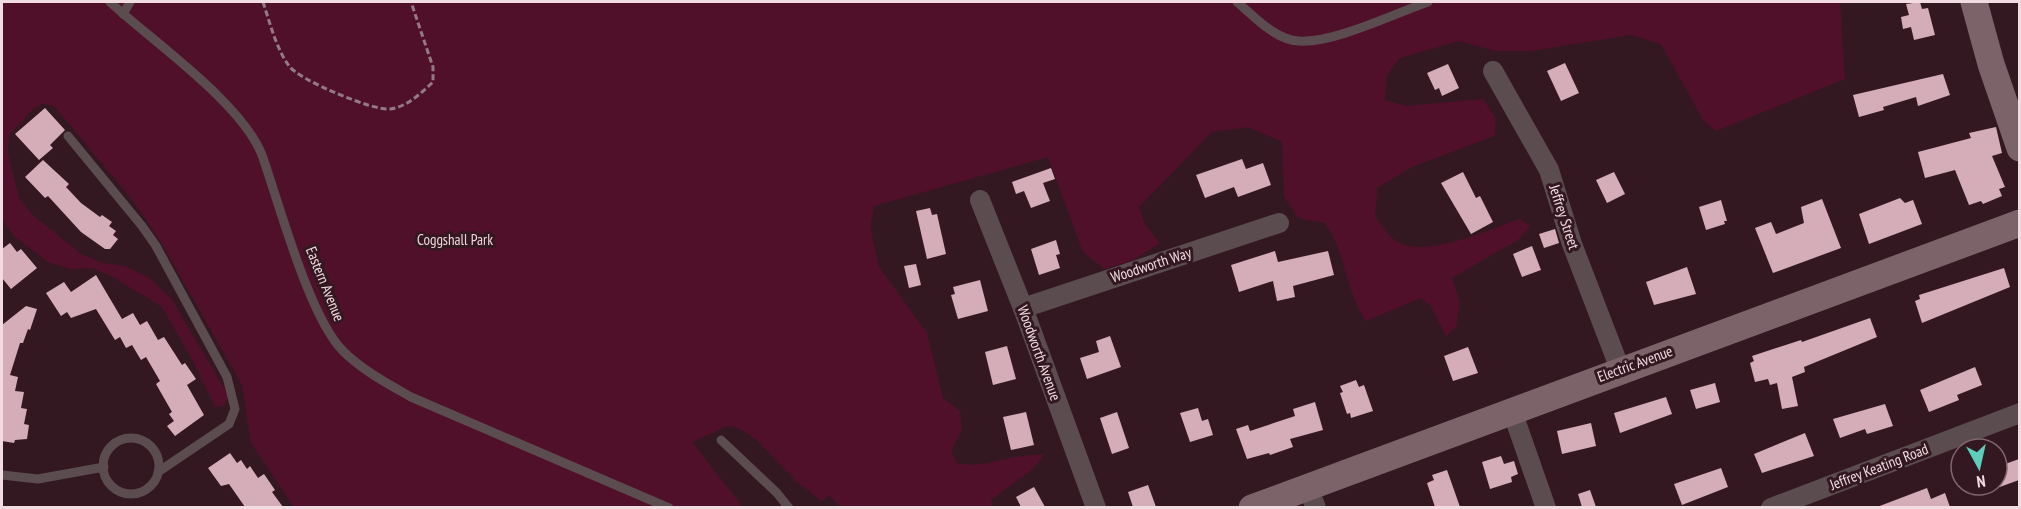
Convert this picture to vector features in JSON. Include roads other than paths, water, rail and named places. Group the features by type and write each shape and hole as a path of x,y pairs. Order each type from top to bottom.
{"main road":[{"path":"1974,2 2019,148"},
{"name":"Electric Avenue","path":"1252,507 1311,496 1512,411 1620,369 2019,223"}],"street":[{"name":"Jeffrey Street","path":"1493,71 1549,170 1572,244 1620,369"},
{"name":"Woodworth Avenue","path":"980,200 1023,308 1096,507"},
{"name":"Woodworth Way","path":"1023,308 1279,223"},
{"path":"1512,411 1546,507"},
{"name":"Jeffrey Keating Road","path":"1771,507 2019,413"}],"lane":[{"name":"Eastern Avenue","path":"110,2 202,82 251,131 262,155 321,318 342,350 382,380 411,397 669,507"},
{"path":"123,14 130,2"},
{"path":"1238,2 1270,30 1299,42 1340,34 1428,2"},
{"path":"68,136 156,246 224,371 234,398 235,413 229,424 158,472"},
{"path":"138,439 153,449 157,457 158,472 153,483 146,490 128,494 111,486 104,466 108,452 113,445 121,440 138,439"},
{"path":"721,440 789,507"},
{"path":"2,475 38,479 104,466"}],"park label":[{"name":"Coggshall Park","path":"455,240"}]}
